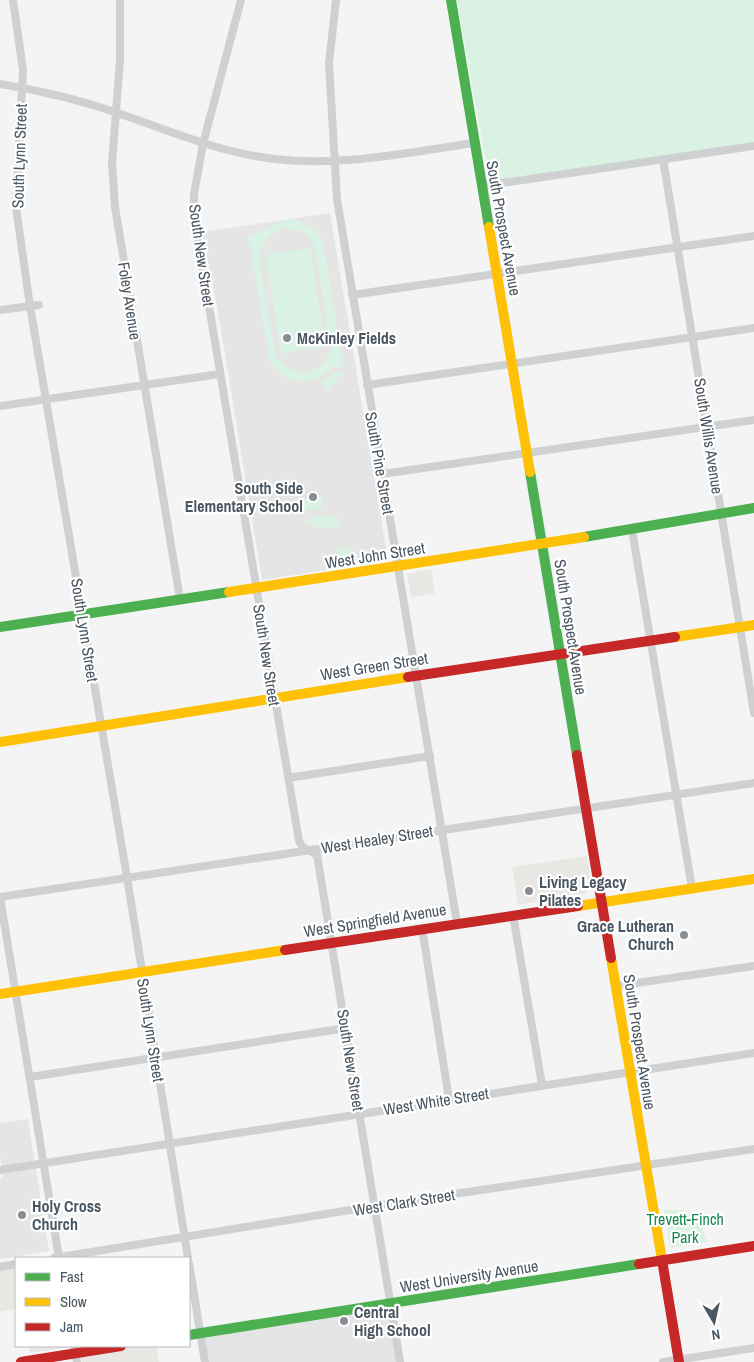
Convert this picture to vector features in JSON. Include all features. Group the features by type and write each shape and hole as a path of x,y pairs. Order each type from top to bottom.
{"main road":[{"name":"South Prospect Avenue","path":"451,0 679,1361"},
{"name":"West John Street","path":"0,627 632,530 754,508"},
{"name":"West Green Street","path":"0,742 415,675 754,625"},
{"name":"West Springfield Avenue","path":"0,994 513,914 754,879"},
{"name":"West University Avenue","path":"190,1335 754,1246"},
{"path":"21,1362 114,1347"}],"street":[{"name":"South Lynn Street","path":"13,0 21,55 22,87 16,207 30,306 127,877 188,1257"},
{"name":"Foley Avenue","path":"120,0 120,60 112,163 115,207 180,599"},
{"name":"South New Street","path":"241,0 203,144 194,194 194,217 300,843 317,855 400,1362"},
{"name":"South Pine Street","path":"336,0 330,64 335,189 457,923"},
{"path":"0,84 22,87 115,113 203,144 274,159 335,162 475,143"},
{"path":"482,186 754,146"},
{"name":"South Willis Avenue","path":"664,159 754,713"},
{"path":"352,294 754,236"},
{"path":"0,310 39,305"},
{"path":"367,385 754,328"},
{"path":"0,406 220,374"},
{"path":"382,474 754,420"},
{"path":"632,530 692,888"},
{"path":"288,778 430,756"},
{"name":"West Healey Street","path":"0,897 754,783"},
{"path":"0,897 58,1257"},
{"path":"513,914 542,1085"},
{"path":"422,928 449,1099"},
{"path":"616,986 754,966"},
{"path":"30,1077 346,1028"},
{"name":"West White Street","path":"0,1170 169,1142 754,1053"},
{"name":"West Clark Street","path":"64,1257 375,1206 754,1149"},
{"path":"0,1267 15,1264"},
{"path":"190,1269 205,1362"},
{"path":"663,1362 754,1348"}],"shaded area":[{"path":"330,213 388,560 262,580 218,312 202,232"},
{"path":"431,569 435,593 411,597 407,574"},
{"path":"587,856 591,885 586,893 518,905 512,867"},
{"name":"Holy Cross Church","path":"28,1119 49,1251 0,1259 0,1179 3,1178 0,1156 0,1123"},
{"path":"15,1268 15,1309 0,1312 0,1271"},
{"name":"Central High School","path":"389,1306 398,1362 208,1362 204,1336"},
{"path":"29,1347 69,1347 30,1353"},
{"path":"80,1347 156,1347 159,1362 82,1362"}],"green space":[{"path":"457,0 754,0 754,143 491,181 489,179"},
{"path":"287,219 303,223 312,229 323,242 343,366 331,368 317,379 303,382 289,379 282,375 270,363 248,235","holes":["284,228 302,231 311,239 315,247 331,345 328,357 322,365 304,372 294,371 285,366 278,358 274,347 261,267 263,244 273,233"]},
{"path":"310,248 325,347 281,353 266,255"},
{"path":"341,370 343,373 328,391 320,381"},
{"path":"321,494 323,508 301,511 299,498"},
{"path":"334,516 343,524 319,529 306,521 313,517"},
{"path":"340,546 351,548 353,558 348,562 342,561 336,548"},
{"name":"Trevett-Finch Park","path":"664,1210 682,1210 694,1214 701,1224 706,1242 670,1248"}],"traffic: fast":[{"path":"451,0 489,227"},
{"path":"530,472 577,755"},
{"path":"584,537 754,508"},
{"path":"0,627 229,592"},
{"path":"190,1335 639,1264"}],"traffic: slow":[{"path":"489,227 530,472"},
{"path":"229,592 584,537"},
{"path":"675,637 754,625"},
{"path":"0,742 408,677"},
{"path":"578,906 754,879"},
{"path":"0,994 285,950"},
{"path":"611,958 662,1260"}],"traffic: jam":[{"path":"408,677 675,637"},
{"path":"577,755 611,958"},
{"path":"285,950 578,906"},
{"path":"639,1264 754,1246"},
{"path":"662,1260 679,1362"},
{"path":"21,1362 115,1347"}],"place":[{"name":"McKinley Fields","path":"287,338"},
{"name":"South Side Elementary School","path":"313,497"},
{"name":"Living Legacy Pilates","path":"529,891"},
{"name":"Grace Lutheran Church","path":"684,935"},
{"name":"Holy Cross Church","path":"22,1215"},
{"name":"Central High School","path":"344,1321"}]}
